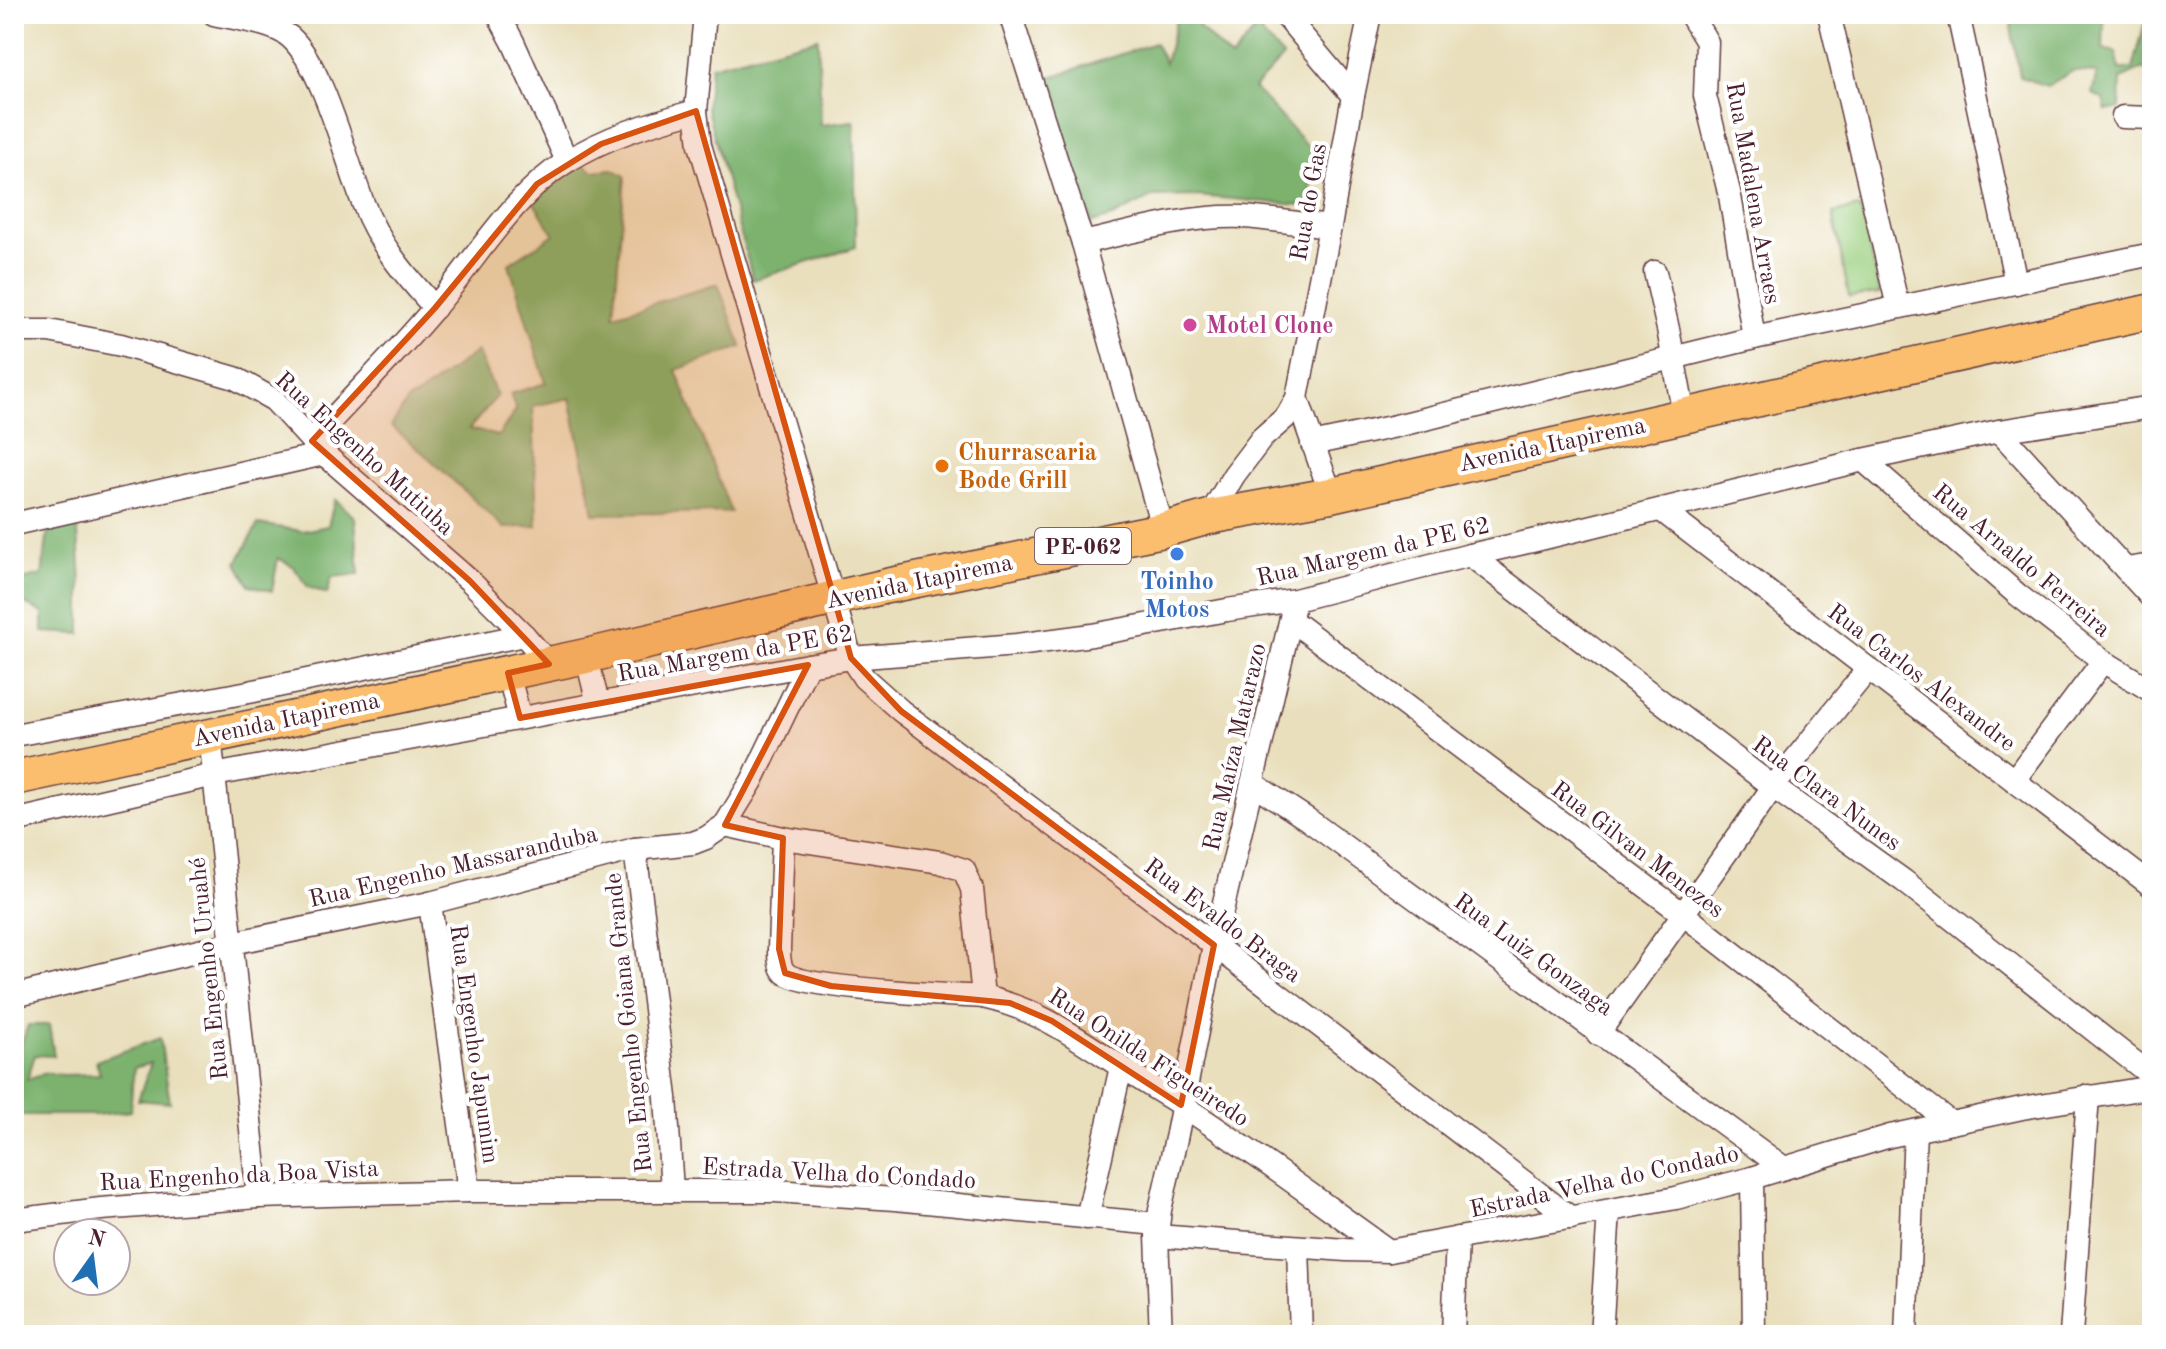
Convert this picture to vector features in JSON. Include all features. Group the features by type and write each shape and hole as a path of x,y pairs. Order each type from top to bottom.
{"main road":[{"name":"Avenida Itapirema","path":"14,778 1163,530 1209,517 1331,495 2152,311"}],"street":[{"path":"214,14 260,25 290,37 311,67 332,115 364,206 383,243 396,265 435,308"},
{"path":"498,14 567,161"},
{"path":"705,14 696,111 700,145 851,658"},
{"path":"1010,14 1083,243 1163,530"},
{"path":"1284,14 1353,96"},
{"name":"Rua do Gas","path":"1209,517 1234,475 1262,438 1287,416 1297,398 1370,14"},
{"name":"Rua Madalena Arraes","path":"1690,14 1707,42 1705,96 1730,196 1754,338"},
{"path":"1958,14 2016,283"},
{"path":"1830,18 1898,307"},
{"path":"14,524 318,448 435,308 515,205 537,184 567,161 644,125 696,111"},
{"path":"2123,117 2152,118"},
{"path":"1083,243 1161,225 1241,217 1330,227"},
{"path":"1312,444 1754,338 2152,254"},
{"path":"1655,272 1684,415"},
{"name":"Rua Engenho Mutiuba","path":"14,331 49,331 107,341 235,378 274,400 318,448 470,581 549,664"},
{"name":"Rua do Gas","path":"1297,398 1331,495"},
{"name":"Rua Margem da PE 62","path":"14,821 214,775 808,665 851,658 1017,645 1092,635 1227,610 1293,610 1470,555 1863,460 1999,431 2152,407"},
{"path":"1999,431 2152,598"},
{"name":"Rua Arnaldo Ferreira","path":"1863,460 2018,595 2103,661 2152,691"},
{"name":"Rua Carlos Alexandre","path":"1661,510 2152,886"},
{"name":"Rua Clara Nunes","path":"1470,555 1773,787 1904,881 2152,1076"},
{"path":"2126,569 2152,565"},
{"name":"Rua Maíza Matarazo","path":"1157,1230 1214,945 1293,610"},
{"name":"Rua Gilvan Menezes","path":"1293,610 1951,1123"},
{"path":"14,735 249,692 524,635"},
{"name":"Rua Margem da PE 62","path":"586,656 598,703"},
{"name":"Rua Evaldo Braga","path":"851,658 864,678 901,711 1571,1218"},
{"path":"2014,780 2103,661"},
{"path":"808,665 752,781 725,825 783,838 940,862 964,870 972,889 983,997"},
{"path":"1598,1034 1773,787 1868,669"},
{"path":"508,673 520,718"},
{"name":"Rua Engenho Uruahé","path":"210,735 258,1197"},
{"name":"Rua Luiz Gonzaga","path":"1252,783 1307,819 1784,1168"},
{"name":"Rua Engenho Massaranduba","path":"14,996 232,943 430,903 635,849 693,843 725,825"},
{"name":"Rua Onilda Figueiredo","path":"783,838 779,949 780,963 785,973 831,986 983,997 1010,1003 1052,1021 1181,1105 1389,1251"},
{"name":"Rua Engenho Goiana Grande","path":"635,849 663,1067 672,1191"},
{"name":"Rua Engenho Japumim","path":"430,903 469,1191"},
{"path":"1087,1218 1121,1067"},
{"name":"Estrada Velha do Condado","path":"469,1191 820,1193 1087,1218 1298,1247 1389,1251 1676,1198 1915,1131 2088,1096 2152,1087"},
{"path":"2071,1335 2088,1096"},
{"path":"1906,1335 1915,1131"},
{"path":"1752,1178 1754,1335"},
{"name":"Rua Engenho da Boa Vista","path":"14,1220 101,1209 258,1197 469,1191"},
{"path":"1601,1335 1609,1211"},
{"path":"1157,1230 1161,1335"},
{"path":"1453,1335 1457,1238"},
{"path":"1298,1247 1301,1335"}],"highlighted area":[{"path":"696,111 851,658 901,711 1214,945 1181,1105 1052,1021 1010,1003 831,986 785,973 779,949 783,838 725,825 808,665 520,718 508,673 549,664 470,581 312,441 435,308 537,184 601,144"}],"green space":[{"path":"1176,14 1198,14 1199,27 1231,59 1257,28 1283,57 1254,88 1312,151 1310,206 1198,196 1152,197 1112,217 1092,223 1045,79 1155,43 1165,63"},
{"path":"2014,14 2104,18 2103,49 2116,52 2120,69 2133,69 2147,14 2152,14 2152,68 2142,69 2121,79 2120,108 2106,111 2103,99 2092,94 2097,73 2073,71 2047,86 2020,77 2011,27"},
{"path":"818,38 821,125 854,121 856,247 753,280 706,106 711,66"},
{"path":"581,163 593,171 613,169 625,176 614,315 718,284 742,347 676,370 731,512 594,514 570,398 533,406 537,526 504,528 391,426 409,399 477,351 497,396 469,429 498,436 516,410 510,394 546,383 509,264 554,234 532,200"},
{"path":"1860,207 1880,293 1849,297 1833,213"},
{"path":"335,499 355,518 359,574 332,577 327,594 308,587 293,566 278,558 272,591 249,585 237,563 258,524 302,531 328,526"},
{"path":"77,516 81,634 43,632 43,613 23,603 14,607 14,582 42,575 49,524"},
{"path":"28,1025 49,1025 54,1056 35,1055 27,1080 46,1073 100,1074 96,1061 160,1038 170,1103 138,1100 151,1063 134,1068 130,1111 95,1115 14,1115 14,1050 20,1048"}],"place":[{"name":"Motel Clone","path":"1190,325"},
{"name":"Churrascaria Bode Grill","path":"942,466"},
{"name":"Toinho Motos","path":"1177,554"}]}
